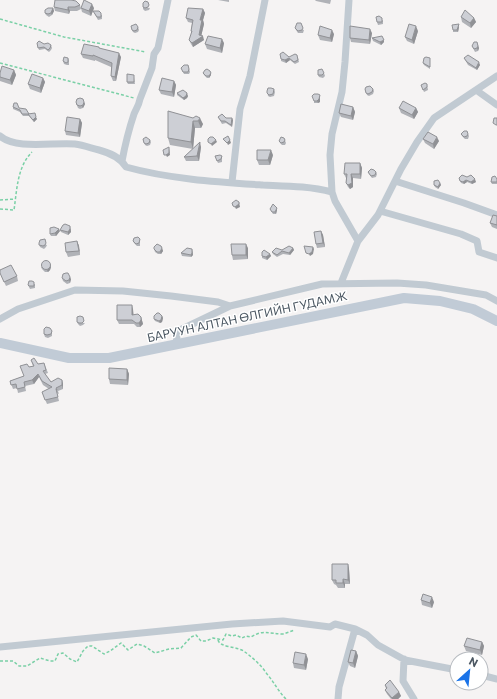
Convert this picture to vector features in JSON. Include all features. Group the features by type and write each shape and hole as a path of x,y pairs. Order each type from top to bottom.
{"main road":[{"name":"БАРУУН АЛТАН ӨЛГИЙН ГУДАМЖ","path":"0,343 69,358 109,358 404,298 440,301 474,309 497,322"}],"street":[{"path":"122,161 125,145 135,113 152,68 154,54 158,48 168,0"},
{"path":"232,182 240,109 250,76 265,0"},
{"path":"349,0 342,92 332,134 330,155 332,192 358,241"},
{"path":"341,283 358,241 380,211 417,142 434,118 497,76"},
{"path":"476,90 497,105"},
{"path":"0,136 6,141 31,145 75,144 108,153 122,161 126,167 158,175 232,182 315,187 332,192"},
{"path":"395,182 464,202 497,215"},
{"path":"380,211 461,234 476,241 479,252 497,258"},
{"path":"176,344 177,336 180,330 230,306 322,284 397,283 426,285 486,295 497,301"},
{"path":"0,319 18,309 74,290 123,291 218,302 230,306"},
{"path":"0,647 232,624 283,621 330,627 335,624 355,629 404,659 449,668"},
{"path":"338,699 355,629"},
{"path":"404,659 403,681 414,699"}],"path":[{"path":"0,19 64,37 154,54"},
{"path":"0,63 140,99"},
{"path":"0,209 14,210 15,199 24,161 42,144"},
{"path":"0,200 15,199"},
{"path":"0,661 13,661 19,666 27,666 40,658 55,661 58,654 63,653 70,659 77,662 88,646 92,646 104,654 121,643 128,650 137,644 156,653 169,649 181,648 191,637 196,635 201,641 206,641 212,638 223,640 226,634 232,636 236,635 242,638 246,636 251,637 257,633 266,631 285,634 298,630"},
{"path":"218,640 222,646 238,648 257,662 286,699"}],"building":[{"path":"55,0 76,1 80,5 68,7 68,10 54,7"},
{"path":"84,0 92,4 89,11 81,8"},
{"path":"145,1 148,2 149,5 145,8 143,7 143,3"},
{"path":"48,8 53,8 51,13 48,14 45,13 45,10"},
{"path":"188,8 203,9 200,20 202,20 199,35 203,36 192,43 189,40 193,20 186,18"},
{"path":"465,10 474,18 470,23 461,17"},
{"path":"93,11 99,11 101,13 101,17 97,17"},
{"path":"379,16 382,18 382,22 377,22 376,17"},
{"path":"297,23 301,23 303,28 302,30 298,31 295,28"},
{"path":"136,24 138,27 137,30 134,31 132,30 131,26"},
{"path":"409,24 416,26 412,40 405,37"},
{"path":"459,24 457,30 453,30 452,25"},
{"path":"320,26 332,30 330,38 318,35"},
{"path":"350,26 370,29 369,40 350,38"},
{"path":"208,36 222,39 220,48 205,44"},
{"path":"382,36 384,40 380,42 372,38"},
{"path":"39,41 44,44 48,43 51,45 50,48 48,50 44,47 38,48 37,43"},
{"path":"474,42 477,42 478,46 474,49 472,46"},
{"path":"84,44 119,53 115,77 111,76 112,63 93,55 81,54"},
{"path":"283,52 289,57 295,54 297,55 298,60 294,62 289,58 285,60 281,59 280,54"},
{"path":"468,55 479,62 476,68 464,58"},
{"path":"64,57 68,58 68,62 66,63 63,61"},
{"path":"424,58 430,58 430,67 423,63"},
{"path":"184,65 188,65 188,72 183,72 181,68"},
{"path":"2,66 14,70 10,80 0,77"},
{"path":"207,69 211,73 209,76 206,76 203,73"},
{"path":"322,69 324,73 322,75 318,75 318,70"},
{"path":"32,74 43,78 40,88 28,84"},
{"path":"127,74 134,75 134,82 127,82"},
{"path":"162,78 174,81 172,92 159,90"},
{"path":"425,83 427,84 427,87 423,90 421,85"},
{"path":"370,86 373,89 372,92 368,94 366,93 365,89 366,87"},
{"path":"268,88 274,89 273,94 269,95 267,93"},
{"path":"183,90 187,93 183,98 177,93"},
{"path":"314,94 320,95 317,101 314,101 312,96"},
{"path":"80,98 83,99 83,105 80,106 77,105 76,102 77,99"},
{"path":"403,101 416,108 412,115 399,108"},
{"path":"14,103 17,103 19,108 26,109 29,114 22,114 20,110 13,107"},
{"path":"341,104 353,107 351,116 339,113"},
{"path":"168,111 193,118 196,116 200,118 198,121 193,121 191,142 168,138"},
{"path":"35,113 36,117 33,120 28,114"},
{"path":"222,114 226,118 232,118 231,125 225,121 221,121 218,117"},
{"path":"67,117 80,119 78,133 65,131"},
{"path":"494,118 497,118 497,125 493,123"},
{"path":"464,131 467,131 468,134 464,137 461,134"},
{"path":"428,132 437,137 433,144 423,139"},
{"path":"228,136 230,140 227,143 223,139"},
{"path":"146,137 150,140 149,143 146,144 144,143 143,139"},
{"path":"210,137 213,137 216,140 211,144 208,142"},
{"path":"281,137 285,140 281,143 279,141"},
{"path":"200,142 197,156 184,157"},
{"path":"169,147 169,153 164,155 163,150"},
{"path":"257,150 271,150 268,160 257,160"},
{"path":"215,156 222,156 221,159 217,161"},
{"path":"345,163 360,163 360,174 351,174 352,183 348,185 346,183 347,174 344,174"},
{"path":"371,169 376,172 375,175 371,176 368,172"},
{"path":"462,175 467,177 471,175 475,179 471,182 466,180 463,182 460,181 459,178"},
{"path":"495,176 497,182 491,182 492,177"},
{"path":"438,180 440,183 438,187 434,185 434,181"},
{"path":"236,200 239,204 235,207 232,203"},
{"path":"273,204 277,208 275,212 272,212 270,209"},
{"path":"493,215 497,216 497,225 490,223"},
{"path":"65,224 70,226 68,232 60,230"},
{"path":"54,227 59,229 55,233 50,234 50,228"},
{"path":"321,231 323,243 316,244 314,232"},
{"path":"138,237 140,239 139,243 136,244 133,241 134,238"},
{"path":"45,239 45,245 39,245 40,240"},
{"path":"77,241 79,251 66,252 65,243"},
{"path":"157,244 162,248 160,252 157,252 154,249"},
{"path":"231,244 246,244 246,255 232,255"},
{"path":"289,246 293,248 289,253 282,251 277,255 272,252 276,248 282,250"},
{"path":"304,246 313,247 312,252 309,254 306,253"},
{"path":"187,248 192,249 191,255 181,253"},
{"path":"264,250 270,254 266,257 262,256 262,252"},
{"path":"44,261 48,261 50,265 48,269 44,269 42,267 42,263"},
{"path":"11,265 17,276 4,282 0,270"},
{"path":"68,273 70,277 69,280 66,281 62,278 63,274"},
{"path":"29,281 34,282 34,286 28,285"},
{"path":"117,305 132,305 132,315 138,314 141,317 139,323 132,320 117,320"},
{"path":"157,313 162,316 161,320 159,321 154,319 154,316"},
{"path":"77,317 83,317 84,321 82,323 77,322"},
{"path":"46,327 50,328 52,331 51,334 44,334 44,329"},
{"path":"34,358 38,364 44,363 46,370 43,371 51,382 58,378 62,380 62,385 56,388 58,397 45,400 42,392 52,387 42,381 38,374 32,380 24,382 25,387 17,389 16,384 11,385 10,381 24,376 20,366 27,364 29,367 34,366 31,360"},
{"path":"109,368 127,369 127,380 109,379"},
{"path":"332,564 348,564 348,580 343,579 343,583 336,583 336,580 332,580"},
{"path":"423,594 432,597 430,603 421,600"},
{"path":"467,638 482,642 480,650 464,646"},
{"path":"351,650 356,651 353,663 348,662"},
{"path":"295,652 306,654 304,665 293,663"},
{"path":"390,680 399,692 392,698 385,690 387,688 385,685"}]}
